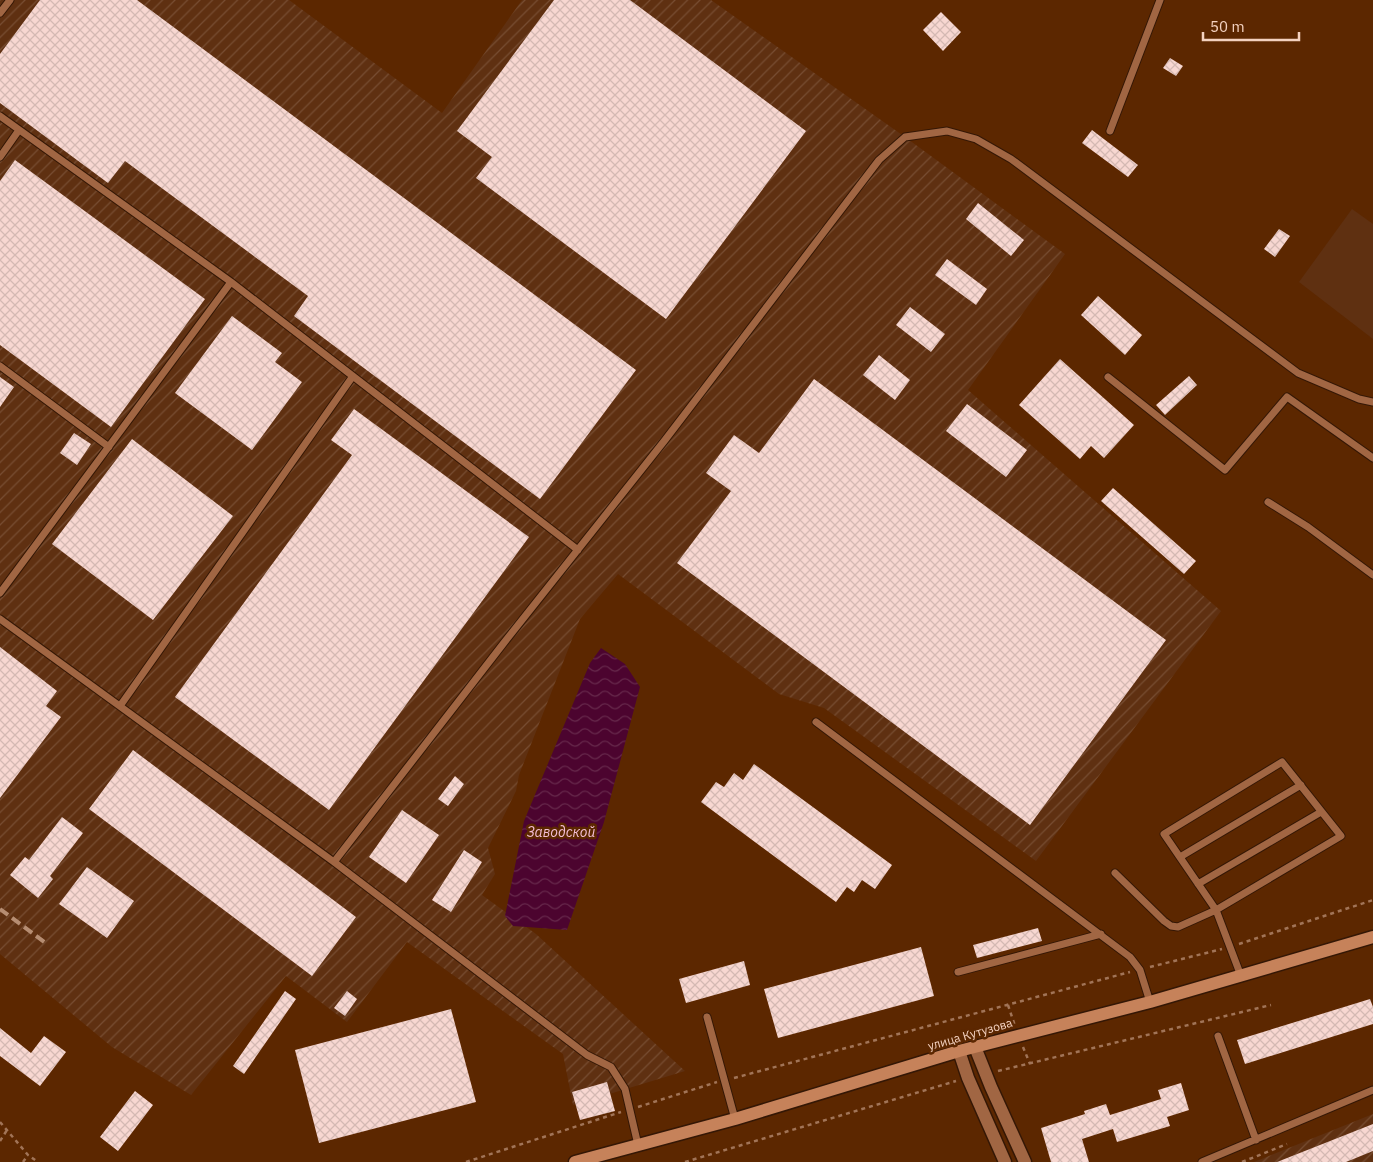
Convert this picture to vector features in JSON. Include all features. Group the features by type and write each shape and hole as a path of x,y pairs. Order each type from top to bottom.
{"main road":[{"name":"улица Кутузова","path":"575,1162 734,1119 975,1046 1150,1002 1373,936"}],"street":[{"path":"975,1046 985,1074 1025,1162"},
{"path":"958,1051 1005,1162"}],"lane":[{"path":"0,13 10,0"},
{"path":"1110,131 1160,0"},
{"path":"0,116 231,282 578,550"},
{"path":"0,157 19,130"},
{"path":"334,862 665,440 879,160 905,137 947,131 976,139 1011,159 1298,372 1359,399 1373,402"},
{"path":"0,593 231,282"},
{"path":"0,366 109,447"},
{"path":"120,706 353,376"},
{"path":"1108,377 1225,470 1287,397 1373,458"},
{"path":"1268,502 1308,527 1373,575"},
{"path":"0,619 334,862 587,1055 611,1067 625,1089 638,1145"},
{"path":"816,722 1130,957 1140,970 1150,1002"},
{"path":"1115,873 1164,921 1171,926 1178,927 1216,910 1341,836 1282,762 1164,834 1216,910 1241,976"},
{"path":"1180,857 1301,785"},
{"path":"1198,884 1321,812"},
{"path":"958,972 1101,934"},
{"path":"706,1016 725,1080 734,1119"},
{"path":"1218,1036 1256,1140"},
{"path":"1202,1162 1373,1090"}],"path":[{"path":"466,1162 725,1080 1230,947 1373,900"},
{"path":"985,1074 1271,1006"},
{"path":"685,1162 968,1078"},
{"path":"0,1122 28,1155 38,1162"},
{"path":"0,1141 8,1130"},
{"path":"1242,1162 1287,1144"},
{"path":"23,1162 28,1155"}],"shaded area":[{"path":"0,0 289,0 442,113 522,0 711,0 905,137 1065,254 968,390 1221,611 1036,861 824,708 779,694 618,574 580,619 519,775 516,791 488,848 495,874 482,895 536,934 685,1071 573,1105 563,1054 407,942 347,1022 286,976 191,1095 112,1047 0,954"},
{"path":"1352,209 1373,224 1373,339 1299,282"},
{"path":"1373,1114 1373,1162 1254,1162"}],"water":[{"name":"Заводской","path":"601,648 625,664 640,687 604,822 567,930 513,926 505,916 524,821 590,663"}],"building":[{"path":"40,0 137,0 636,370 540,499 294,316 308,296 125,161 108,183 0,103 0,54"},
{"path":"554,0 630,0 806,131 666,319 476,178 492,157 457,131"},
{"path":"941,12 961,32 943,51 923,30"},
{"path":"1170,58 1183,66 1176,76 1163,68"},
{"path":"1092,130 1138,165 1128,177 1082,143"},
{"path":"15,160 205,299 111,427 0,345 0,181"},
{"path":"978,203 1024,240 1011,256 966,219"},
{"path":"1279,229 1290,236 1275,257 1264,249"},
{"path":"947,259 987,289 976,305 935,275"},
{"path":"1098,296 1142,335 1125,355 1081,315"},
{"path":"910,307 945,334 931,352 896,325"},
{"path":"232,316 282,353 275,362 302,382 252,450 175,393"},
{"path":"879,355 910,380 895,400 863,375"},
{"path":"1060,359 1134,425 1104,458 1091,446 1080,459 1019,405"},
{"path":"1189,376 1197,385 1165,415 1156,405"},
{"path":"0,377 14,387 0,407"},
{"path":"814,379 1166,640 1030,825 677,563 731,491 706,473 734,435 759,453"},
{"path":"967,404 1027,450 1006,477 946,431"},
{"path":"354,409 529,537 329,810 175,697 352,455 331,440"},
{"path":"74,433 91,444 77,465 60,453"},
{"path":"132,439 233,516 153,620 52,544"},
{"path":"1113,488 1196,561 1184,574 1101,501"},
{"path":"0,647 57,691 46,706 61,717 0,798"},
{"path":"133,750 356,917 312,976 89,809"},
{"path":"754,764 892,865 875,889 862,880 854,892 847,887 836,902 701,802 716,782 724,787 734,773 743,780"},
{"path":"455,776 464,784 448,806 438,799"},
{"path":"402,810 439,835 406,883 369,857"},
{"path":"62,817 83,833 50,876 53,879 38,898 10,875 25,857 29,860"},
{"path":"464,850 482,862 451,912 432,900"},
{"path":"87,867 134,901 107,938 59,904"},
{"path":"1038,928 1042,941 977,958 973,945"},
{"path":"921,947 934,996 778,1038 764,989"},
{"path":"744,961 750,985 686,1003 679,979"},
{"path":"285,991 296,999 244,1074 233,1066"},
{"path":"347,991 357,999 345,1016 334,1008"},
{"path":"1370,999 1373,1007 1373,1024 1245,1064 1237,1040"},
{"path":"451,1009 476,1102 319,1143 295,1050"},
{"path":"0,1028 31,1053 44,1036 66,1052 40,1086 0,1056"},
{"path":"607,1082 615,1111 580,1120 572,1092"},
{"path":"1181,1083 1189,1110 1167,1117 1170,1126 1117,1142 1113,1129 1082,1139 1089,1162 1051,1162 1041,1128 1085,1114 1084,1111 1106,1104 1110,1115 1161,1099 1158,1090"},
{"path":"135,1091 153,1105 118,1151 100,1137"},
{"path":"1373,1124 1373,1151 1346,1162 1277,1162"}],"railway":[{"path":"0,909 47,944"}]}
